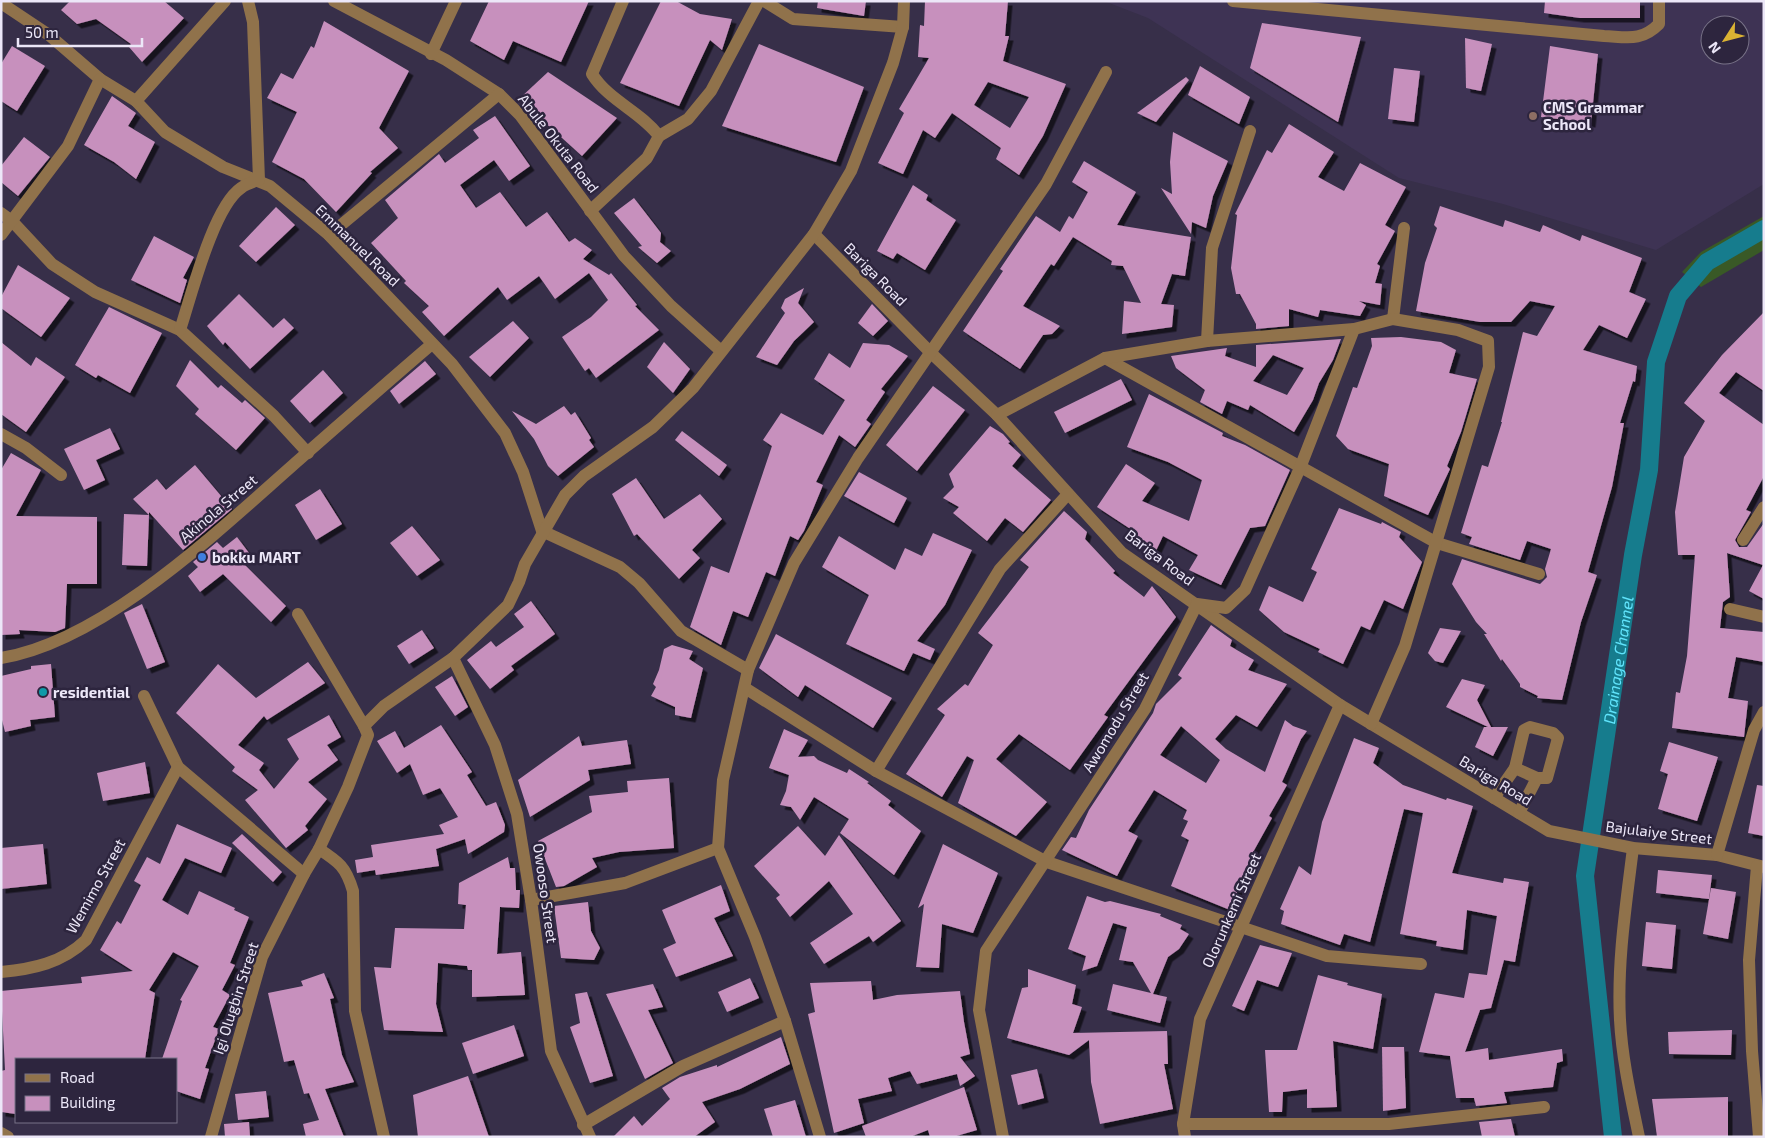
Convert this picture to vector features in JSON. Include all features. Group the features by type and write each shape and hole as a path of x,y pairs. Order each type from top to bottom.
{"street":[{"path":"136,101 225,1"},
{"path":"180,330 215,227 227,205 240,188 259,180 253,22 248,1"},
{"name":"Abule Okuta Road","path":"334,1 431,54 446,60 499,94 520,114 590,211 637,270 671,306 721,351"},
{"path":"431,54 456,1"},
{"path":"623,1 592,74 601,88 650,125 659,136"},
{"path":"590,211 647,158 659,136 688,118 711,91 759,1"},
{"path":"764,1 793,20 903,26"},
{"path":"298,614 364,726 384,706 453,658 508,605 525,564 542,531 565,495 584,476 653,427 693,388 814,234 851,171 893,63 903,26 904,1"},
{"path":"1233,1 1640,38 1651,32 1659,24 1659,1"},
{"name":"Emmanuel Road","path":"9,5 49,34 100,79 136,101 165,132 223,168 259,180 270,186 329,235 480,398 505,433 523,472 542,531"},
{"path":"820,1137 785,1021 755,937 718,848 723,780 748,670 794,562 858,458 1046,184 1106,72"},
{"path":"1,236 68,146 100,79"},
{"path":"329,235 499,94"},
{"path":"1207,341 1212,248 1250,131"},
{"path":"1,213 12,221 52,264 88,288 180,330 274,416 308,453"},
{"path":"1393,319 1404,228"},
{"name":"Bariga Road","path":"814,234 931,353 997,416 1122,553 1340,705 1549,831"},
{"path":"997,416 1105,358 1207,341 1354,330 1393,319 1458,330 1488,341 1490,367 1437,543 1405,646 1371,724"},
{"path":"1196,604 1226,608 1245,590 1300,468 1354,330"},
{"name":"Akinola Street","path":"1,658 62,639 152,582 234,519 432,344"},
{"path":"1105,358 1437,543 1539,574"},
{"path":"1,434 26,448 61,475"},
{"path":"876,771 1000,568 1068,494"},
{"path":"1744,540 1764,507"},
{"path":"542,531 620,567 639,583 681,631 748,670"},
{"name":"Awomodu Street","path":"1003,1137 979,1010 986,951 1145,709 1196,604"},
{"path":"1730,609 1764,617"},
{"name":"Owooso Street","path":"453,658 498,754 517,814 532,900 551,1051 590,1137"},
{"path":"744,688 876,771 1046,862 1327,956 1421,964"},
{"path":"144,696 178,767 304,874"},
{"name":"Olorunkemi Street","path":"1184,1130 1200,1018 1340,705"},
{"path":"1717,855 1754,730 1764,712"},
{"name":"Igi Olugbin Street","path":"211,1137 262,957 304,874 319,849 368,735 364,726"},
{"path":"1494,798 1515,768 1524,730 1530,727 1553,733 1558,738 1547,778 1537,778 1515,768"},
{"name":"Wemimo Street","path":"1,972 35,968 64,957 76,950 86,940 178,767"},
{"path":"1519,813 1537,778"},
{"name":"Bajulaiye Street","path":"1549,831 1618,846 1717,855 1760,866"},
{"path":"532,900 625,883 718,848"},
{"path":"1633,848 1620,956 1620,1020 1629,1090 1639,1137"},
{"path":"319,849 341,863 349,877 353,891 355,1011 384,1137"},
{"path":"1759,1137 1758,1051 1749,960 1760,866"},
{"path":"583,1125 683,1066 785,1021"},
{"path":"1184,1130 1389,1124 1544,1107"},
{"path":"1,1133 8,1137"}],"shaded area":[{"name":"CMS Grammar School","path":"1104,1 1764,1 1764,184 1656,250 1503,204 1399,178 1148,18"}],"green space":[{"path":"1764,216 1764,250 1701,287 1682,272 1701,252"}],"building":[{"path":"70,1 164,1 184,18 142,62 129,47 131,44 96,19 77,24 61,10"},
{"path":"489,1 589,1 561,62 513,41 504,60 470,41"},
{"path":"661,1 676,1 700,14 732,19 722,50 710,40 679,106 620,83"},
{"path":"818,1 866,1 864,16 817,8"},
{"path":"925,1 1008,1 1005,36 1009,36 1003,61 1066,84 1043,136 1019,175 996,159 1001,148 952,113 935,138 923,130 903,174 878,163 904,113 899,109 929,58 918,57 920,25 924,26","holes":["988,82 1029,97 1010,128 974,105"]},
{"path":"1545,1 1640,1 1640,18 1580,18 1544,13"},
{"path":"324,21 409,71 379,128 398,148 370,172 372,173 336,212 304,179 272,162 297,112 267,98 281,73 293,79 311,46 314,48"},
{"path":"1262,23 1361,37 1338,122 1250,68"},
{"path":"1465,38 1492,44 1481,91 1466,88"},
{"path":"759,44 864,87 836,162 722,126"},
{"path":"12,46 45,66 17,111 1,101 1,64"},
{"path":"1550,46 1598,54 1591,123 1541,117"},
{"path":"1200,66 1250,97 1239,124 1188,95"},
{"path":"1394,68 1420,71 1414,122 1388,119"},
{"path":"548,72 617,118 582,156 519,99"},
{"path":"1186,77 1189,80 1156,122 1137,113"},
{"path":"112,96 136,113 128,126 155,142 136,179 114,162 84,145"},
{"path":"495,116 530,166 509,181 494,160 460,185 476,208 500,192 526,227 547,212 569,242 575,238 592,250 583,259 609,275 611,273 637,305 635,306 659,330 596,378 589,368 585,371 562,337 591,317 608,300 589,273 555,299 539,276 507,300 498,287 444,336 422,312 429,306 404,283 406,281 371,243 398,218 385,200 439,154 445,163 479,138 473,130"},
{"path":"1289,124 1334,152 1318,177 1344,191 1360,163 1406,187 1385,225 1395,231 1377,264 1380,266 1375,283 1382,284 1380,305 1359,301 1366,305 1360,316 1320,310 1318,317 1289,309 1289,326 1256,329 1256,324 1240,294 1236,294 1231,268 1237,215 1235,214 1267,150 1272,153"},
{"path":"1173,132 1228,161 1213,196 1206,228 1192,222 1191,234 1161,188 1172,194 1170,162"},
{"path":"24,137 50,157 18,196 1,182 1,166"},
{"path":"1084,161 1136,192 1117,225 1191,237 1185,276 1172,274 1161,304 1174,305 1172,327 1122,334 1124,301 1141,303 1123,266 1111,265 1112,261 1073,237 1054,266 1051,264 1023,306 1060,326 1052,334 1043,335 1020,369 963,331 1003,271 1000,269 1036,216 1060,232 1069,216 1073,219 1088,192 1072,182"},
{"path":"913,185 928,195 926,200 956,220 925,270 897,253 893,259 877,251"},
{"path":"634,198 661,233 660,242 671,251 657,263 638,247 642,246 614,213"},
{"path":"1440,206 1503,227 1505,220 1540,232 1543,225 1580,241 1582,235 1642,258 1629,292 1646,299 1627,338 1599,325 1583,350 1637,366 1635,382 1633,381 1620,423 1624,423 1612,487 1588,572 1597,575 1581,622 1562,700 1537,698 1538,696 1520,687 1520,684 1502,659 1501,661 1484,634 1487,634 1476,622 1452,584 1462,559 1540,584 1547,577 1545,569 1551,549 1527,541 1520,560 1469,544 1472,537 1461,533 1482,465 1488,467 1502,422 1523,332 1537,336 1555,306 1530,301 1511,322 1480,322 1416,311 1425,263 1437,228 1434,225"},
{"path":"276,207 295,225 256,262 239,246"},
{"path":"154,236 194,257 183,278 187,280 180,303 131,280"},
{"path":"18,265 70,298 41,337 1,308 1,297"},
{"path":"804,288 798,303 814,322 794,341 777,365 756,357 785,313 781,308 785,299"},
{"path":"239,294 273,328 284,318 294,328 250,369 225,342 223,345 207,326"},
{"path":"872,304 888,321 873,336 858,323"},
{"path":"109,307 162,333 130,393 98,375 96,378 75,365"},
{"path":"1764,312 1764,391 1736,372 1719,393 1764,425 1764,476 1746,510 1751,512 1735,540 1739,547 1747,547 1764,523 1764,599 1749,591 1763,565 1727,553 1730,597 1723,602 1720,628 1764,632 1764,662 1736,657 1728,698 1748,701 1744,737 1672,728 1676,692 1680,693 1687,656 1695,555 1678,555 1675,512 1684,457 1705,421 1684,403 1722,355"},
{"path":"513,321 529,338 490,377 469,357"},
{"path":"1401,337 1441,342 1456,350 1449,373 1477,379 1461,432 1447,466 1450,469 1428,515 1384,496 1389,464 1348,449 1336,436 1353,387 1357,388 1372,346 1371,338"},
{"path":"1341,339 1333,360 1319,383 1313,400 1294,432 1250,405 1248,410 1227,401 1222,414 1200,402 1205,390 1176,368 1171,356 1227,348 1225,356 1256,367 1256,345","holes":["1273,355 1304,368 1287,395 1253,381"]},
{"path":"1,342 31,366 36,357 65,377 26,432 1,414"},
{"path":"664,342 690,369 673,393 647,367"},
{"path":"863,343 889,345 908,356 881,389 885,392 866,420 871,424 855,447 839,435 816,482 823,485 804,531 798,540 790,536 775,576 766,572 748,617 733,611 721,645 690,627 711,566 729,573 772,446 763,440 781,413 823,435 845,400 814,379 829,353 850,368"},
{"path":"190,360 218,388 221,385 242,403 245,400 265,418 236,450 195,414 199,409 176,386"},
{"path":"425,361 436,374 399,404 390,391"},
{"path":"323,370 343,393 310,423 290,401"},
{"path":"1121,379 1132,400 1065,433 1054,412"},
{"path":"933,386 965,410 917,471 886,445"},
{"path":"1149,394 1223,433 1222,436 1245,445 1290,470 1265,526 1250,528 1221,585 1189,570 1198,555 1163,536 1154,555 1130,535 1132,530 1097,507 1126,464 1155,483 1142,501 1189,521 1202,480 1168,462 1127,447"},
{"path":"564,406 571,415 575,412 591,438 589,440 594,447 558,476 548,466 534,439 512,411 536,424"},
{"path":"990,426 1003,434 1010,442 1008,443 1021,455 1012,466 1051,500 1023,532 1005,518 987,541 953,513 959,507 943,498 954,487 949,474"},
{"path":"110,428 120,449 96,460 105,480 84,490 64,449"},
{"path":"682,431 727,465 719,476 675,440"},
{"path":"11,453 41,470 16,516 97,517 97,584 67,584 65,628 55,632 19,630 20,634 1,635 1,470"},
{"path":"195,465 232,509 183,550 149,512 149,515 133,499 157,479 166,490"},
{"path":"859,472 907,498 894,523 844,496"},
{"path":"636,478 664,519 700,494 722,519 692,550 700,558 679,579 637,534 634,536 612,494"},
{"path":"320,489 342,524 316,540 295,505"},
{"path":"1339,508 1381,524 1382,522 1401,532 1399,537 1422,562 1403,609 1384,600 1370,630 1361,626 1343,664 1318,652 1320,649 1284,632 1259,610 1269,586 1303,602 1317,572 1311,569"},
{"path":"1064,511 1087,532 1085,539 1115,571 1113,573 1144,597 1152,586 1176,617 1104,715 1108,717 1070,770 1019,734 996,759 1047,802 1016,836 958,803 974,760 967,756 942,797 906,774 945,715 937,709 965,684 968,686 993,645 978,633 1029,567 1020,560"},
{"path":"124,514 149,515 147,566 122,565"},
{"path":"412,526 440,560 417,576 390,543"},
{"path":"933,533 972,550 945,605 917,641 935,649 930,660 913,653 904,671 846,644 869,595 822,567 839,536 895,570 905,548 922,556"},
{"path":"237,537 249,553 240,560 286,606 271,622 223,574 200,592 188,576 198,567 193,562 217,542 223,548"},
{"path":"531,601 555,634 511,666 514,670 490,689 467,660 491,641 496,647 524,627 514,614"},
{"path":"142,604 165,662 147,669 124,613"},
{"path":"1211,625 1232,640 1230,646 1254,660 1248,670 1287,684 1257,727 1236,715 1215,739 1226,749 1265,772 1285,720 1293,726 1307,731 1301,739 1282,782 1287,785 1269,816 1272,818 1252,854 1230,910 1171,886 1189,840 1181,836 1188,821 1183,819 1187,810 1154,790 1128,831 1138,836 1117,876 1062,850 1071,837 1076,838 1089,810 1153,713 1156,704 1182,678 1178,675","holes":["1181,726 1220,760 1206,783 1160,755"]},
{"path":"1440,628 1461,631 1443,663 1435,661 1428,653"},
{"path":"422,630 434,648 409,664 397,646"},
{"path":"776,634 892,698 873,728 805,685 798,697 759,668"},
{"path":"672,645 693,651 689,659 703,668 691,718 675,715 675,707 651,696 656,687 653,684 659,670 664,649"},
{"path":"308,662 325,683 267,720 264,716 238,745 264,763 259,770 274,789 299,759 287,739 329,715 341,737 327,745 338,760 308,782 327,799 305,826 308,830 286,848 245,800 258,790 232,771 235,767 176,713 218,664 256,698"},
{"path":"51,664 55,717 30,720 31,726 5,732 1,716 1,676 31,669 31,666"},
{"path":"452,676 468,707 455,716 435,687"},
{"path":"1462,679 1485,685 1477,700 1491,727 1508,727 1493,756 1475,747 1484,727 1488,727 1446,707"},
{"path":"441,725 472,772 467,775 486,806 496,802 505,825 504,832 468,854 465,839 436,849 439,866 376,875 375,870 357,873 355,860 373,857 371,845 444,834 439,825 458,817 440,788 423,795 410,764 397,773 377,741 395,731 404,748"},
{"path":"784,729 808,740 798,757 814,756 818,760 847,773 849,769 869,782 867,783 891,801 888,805 921,831 894,875 840,833 849,819 814,797 800,820 791,807 780,805 786,791 789,775 769,768"},
{"path":"579,736 582,746 627,740 631,764 588,770 590,780 530,817 518,780"},
{"path":"1354,738 1379,748 1373,763 1403,785 1446,800 1447,798 1473,806 1452,873 1503,883 1504,878 1529,882 1515,962 1504,960 1491,1008 1480,1010 1465,1052 1488,1048 1489,1060 1562,1049 1563,1061 1557,1063 1553,1087 1504,1092 1507,1103 1476,1106 1474,1098 1456,1098 1450,1056 1419,1052 1435,993 1464,998 1469,973 1487,975 1497,916 1467,910 1463,950 1436,946 1437,941 1400,934 1423,813 1404,809 1370,942 1344,934 1340,945 1281,924 1284,911 1280,909 1299,866 1311,875 1322,822"},
{"path":"1669,742 1718,757 1697,821 1658,809 1668,774 1660,771"},
{"path":"145,762 150,793 103,801 97,773"},
{"path":"669,778 674,848 619,852 592,858 597,867 564,886 556,887 538,841 592,812 589,796 628,792 627,781"},
{"path":"1757,785 1764,786 1764,836 1748,833"},
{"path":"177,824 232,848 221,873 185,858 162,900 188,915 199,891 235,908 234,910 249,917 230,963 235,965 222,990 230,995 213,1027 219,1029 205,1068 209,1069 200,1099 178,1092 178,1058 162,1058 182,1001 180,1000 199,966 173,952 149,990 155,993 145,1058 15,1058 15,1114 1,1112 1,1071 5,1070 1,991 82,983 81,977 133,971 100,950 117,921 121,924 141,885 134,881 147,857 160,864"},
{"path":"798,826 825,856 839,835 901,921 873,942 869,936 824,964 810,943 853,914 829,881 790,917 776,898 780,895 754,866"},
{"path":"242,834 282,872 273,882 232,843"},
{"path":"43,844 47,884 1,889 1,848"},
{"path":"943,844 998,873 973,933 942,924 939,968 916,967 924,904 918,908"},
{"path":"508,857 510,868 515,868 516,890 520,890 519,908 500,907 497,954 521,952 525,995 472,997 472,970 468,970 467,966 438,963 436,1004 443,1032 384,1030 374,967 391,968 395,928 464,929 466,905 458,904 459,883"},
{"path":"1658,870 1712,875 1709,899 1656,893"},
{"path":"721,885 730,911 714,918 733,956 676,977 663,949 676,943 662,910"},
{"path":"1711,888 1736,892 1728,939 1703,934"},
{"path":"1087,896 1105,902 1110,901 1161,914 1160,916 1182,925 1180,929 1189,934 1179,949 1168,957 1153,994 1167,997 1160,1023 1107,1010 1113,984 1151,993 1133,962 1119,960 1127,927 1113,923 1097,966 1082,971 1086,956 1068,949"},
{"path":"588,902 591,931 600,948 594,960 561,958 554,906"},
{"path":"1646,922 1676,925 1672,969 1642,966"},
{"path":"1260,945 1292,953 1278,987 1257,980 1244,1011 1232,1006"},
{"path":"1028,969 1076,985 1072,1004 1082,1007 1073,1033 1167,1031 1168,1064 1164,1064 1173,1109 1100,1124 1091,1082 1089,1040 1069,1055 1007,1038 1022,988 1028,987"},
{"path":"324,973 334,998 330,999 342,1055 354,1082 325,1089 344,1137 306,1137 303,1124 319,1120 309,1093 304,1094 294,1060 284,1062 268,993 303,986 301,981"},
{"path":"1318,975 1382,994 1373,1049 1333,1041 1337,1107 1307,1108 1307,1089 1283,1092 1282,1112 1269,1112 1265,1050 1297,1050"},
{"path":"750,978 759,998 727,1012 718,992"},
{"path":"871,981 873,1000 897,995 960,991 970,1054 960,1057 975,1076 960,1086 957,1074 917,1084 910,1071 888,1078 892,1091 858,1099 864,1123 834,1133 808,1014 815,1012 810,983"},
{"path":"653,984 663,1007 648,1010 673,1063 645,1079 606,994"},
{"path":"587,992 613,1076 590,1083 570,1027 580,1023 575,994"},
{"path":"514,1025 524,1056 473,1074 462,1043"},
{"path":"1732,1030 1731,1055 1669,1054 1668,1032"},
{"path":"781,1037 790,1064 740,1089 702,1102 715,1122 694,1137 613,1137 634,1116 642,1126 670,1099 662,1088 680,1077 717,1065 717,1067"},
{"path":"1382,1047 1404,1047 1406,1108 1383,1111"},
{"path":"1037,1069 1044,1098 1018,1105 1011,1075"},
{"path":"468,1076 489,1137 418,1137 413,1095"},
{"path":"964,1087 977,1130 953,1137 930,1137 928,1130 910,1137 866,1137 862,1126"},
{"path":"266,1091 269,1117 238,1120 235,1094"},
{"path":"1728,1097 1728,1137 1657,1137 1652,1099"},
{"path":"795,1100 806,1137 773,1137 764,1109"},
{"path":"1511,1119 1515,1137 1482,1137 1479,1122"},
{"path":"249,1122 250,1137 225,1137 224,1124"}],"waterway":[{"name":"Drainage Channel","path":"1613,1137 1585,876 1633,555 1649,470 1656,362 1678,296 1707,262 1764,229"}],"place":[{"name":"CMS Grammar School","path":"1533,116"},
{"name":"bokku MART","path":"202,557"},
{"name":"residential","path":"43,692"}]}
